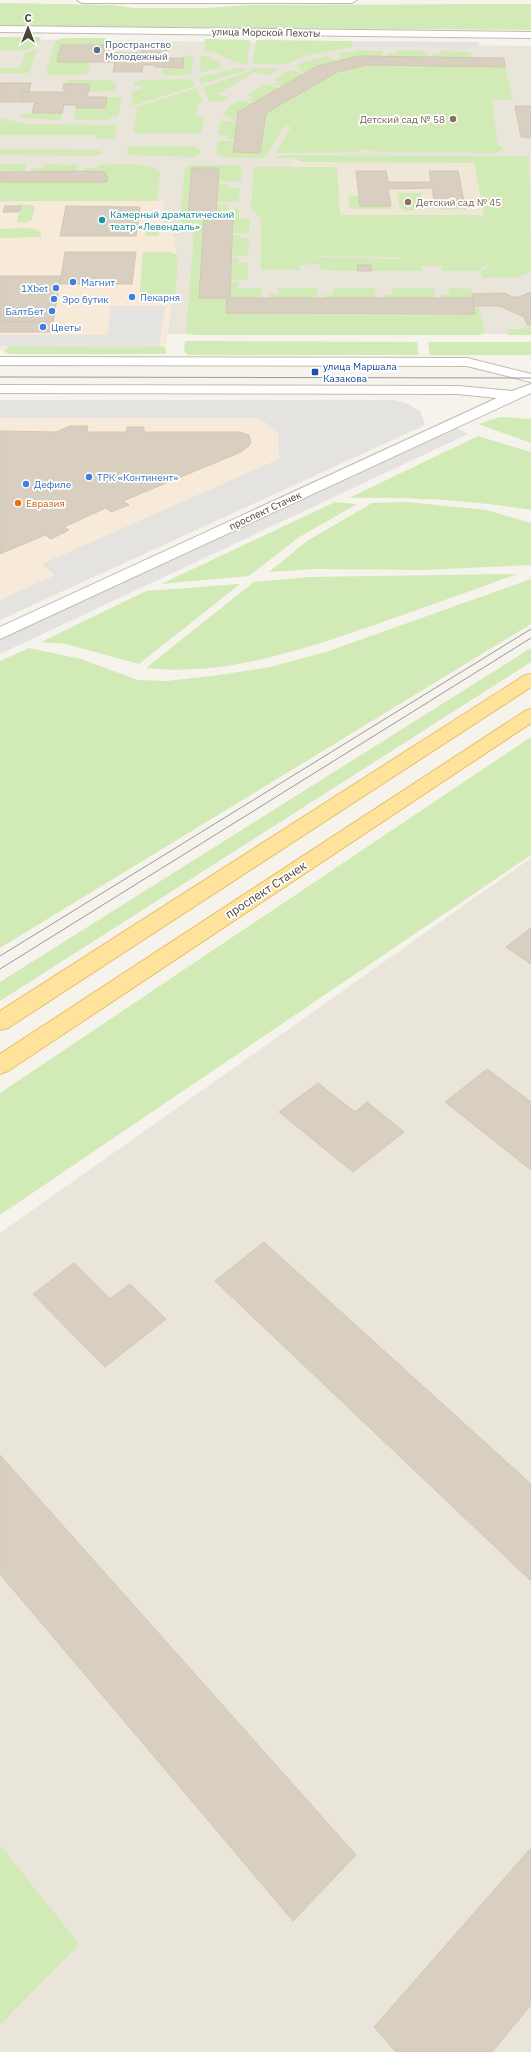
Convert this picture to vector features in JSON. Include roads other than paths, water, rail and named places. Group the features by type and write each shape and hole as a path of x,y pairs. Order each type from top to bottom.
{"main road":[{"path":"0,1022 531,678"},
{"name":"проспект Стачек","path":"0,1065 531,715"}],"street":[{"path":"82,0 352,0"},
{"name":"улица Морской Пехоты","path":"0,29 531,35"},
{"path":"0,361 467,362 531,378"},
{"name":"проспект Стачек","path":"0,634 531,388"},
{"path":"0,389 458,390 514,396 531,401"}],"tram line":[{"path":"0,377 531,378"},
{"path":"0,956 531,629"},
{"path":"0,969 531,638"}],"place":[{"name":"Пространство Молодежный","path":"97,50"},
{"name":"Детский сад № 58","path":"453,119"},
{"name":"Детский сад № 45","path":"408,202"},
{"name":"Камерный драматический театр «Левендаль»","path":"102,220"},
{"name":"Магнит","path":"73,282"},
{"name":"1Хbet","path":"56,288"},
{"name":"Пекарня","path":"132,297"},
{"name":"Эро бутик","path":"54,299"},
{"name":"БалтБет","path":"52,311"},
{"name":"Цветы","path":"43,327"},
{"name":"улица Маршала Казакова","path":"315,372"},
{"name":"ТРК «Континент»","path":"89,477"},
{"name":"Дефиле","path":"26,484"},
{"name":"Евразия","path":"18,503"}]}
